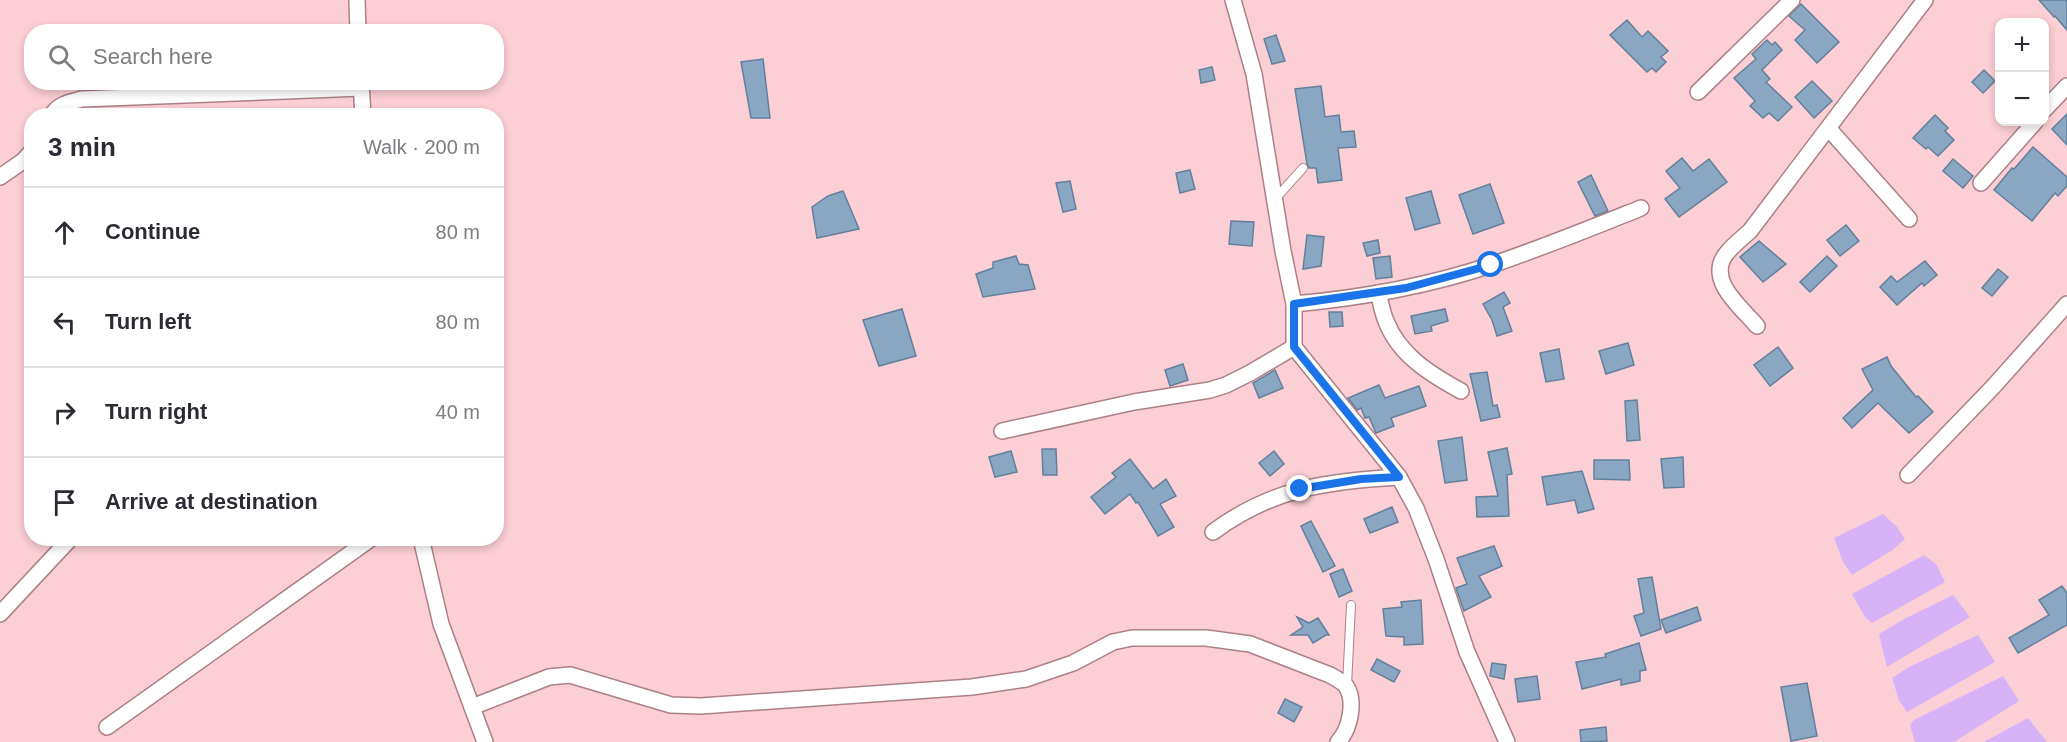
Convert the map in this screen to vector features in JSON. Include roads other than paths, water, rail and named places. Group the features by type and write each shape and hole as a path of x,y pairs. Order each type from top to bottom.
{"street":[{"path":"357,0 358,24"},
{"path":"1233,0 1254,74 1294,304 1294,347 1399,477 1416,508 1436,559 1467,652 1507,742"},
{"path":"1698,92 1792,0"},
{"path":"1756,326 1722,286 1720,273 1725,255 1749,231 1829,129 1925,0"},
{"path":"2049,105 2067,86"},
{"path":"58,108 82,99 261,90"},
{"path":"361,90 362,108"},
{"path":"1981,183 2031,126"},
{"path":"1829,129 1909,219"},
{"path":"0,177 24,160"},
{"path":"1294,304 1378,293 1491,265 1641,208"},
{"path":"1378,293 1386,321 1402,348 1419,365 1461,391"},
{"path":"1908,475 1993,387 2067,304"},
{"path":"1002,430 1142,400 1210,390 1250,373 1294,347"},
{"path":"1213,532 1258,505 1300,489 1361,479 1399,477"},
{"path":"0,614 64,546"},
{"path":"107,727 361,546"},
{"path":"423,546 441,624 485,742"},
{"path":"472,707 549,676 559,675 570,675 671,705 701,706 972,687 1026,679 1073,663 1113,642 1132,638 1206,638 1250,644 1341,681 1347,688 1351,708 1348,723 1338,742"}],"lane":[{"path":"1275,199 1303,168"},
{"path":"1347,688 1351,605"}]}
